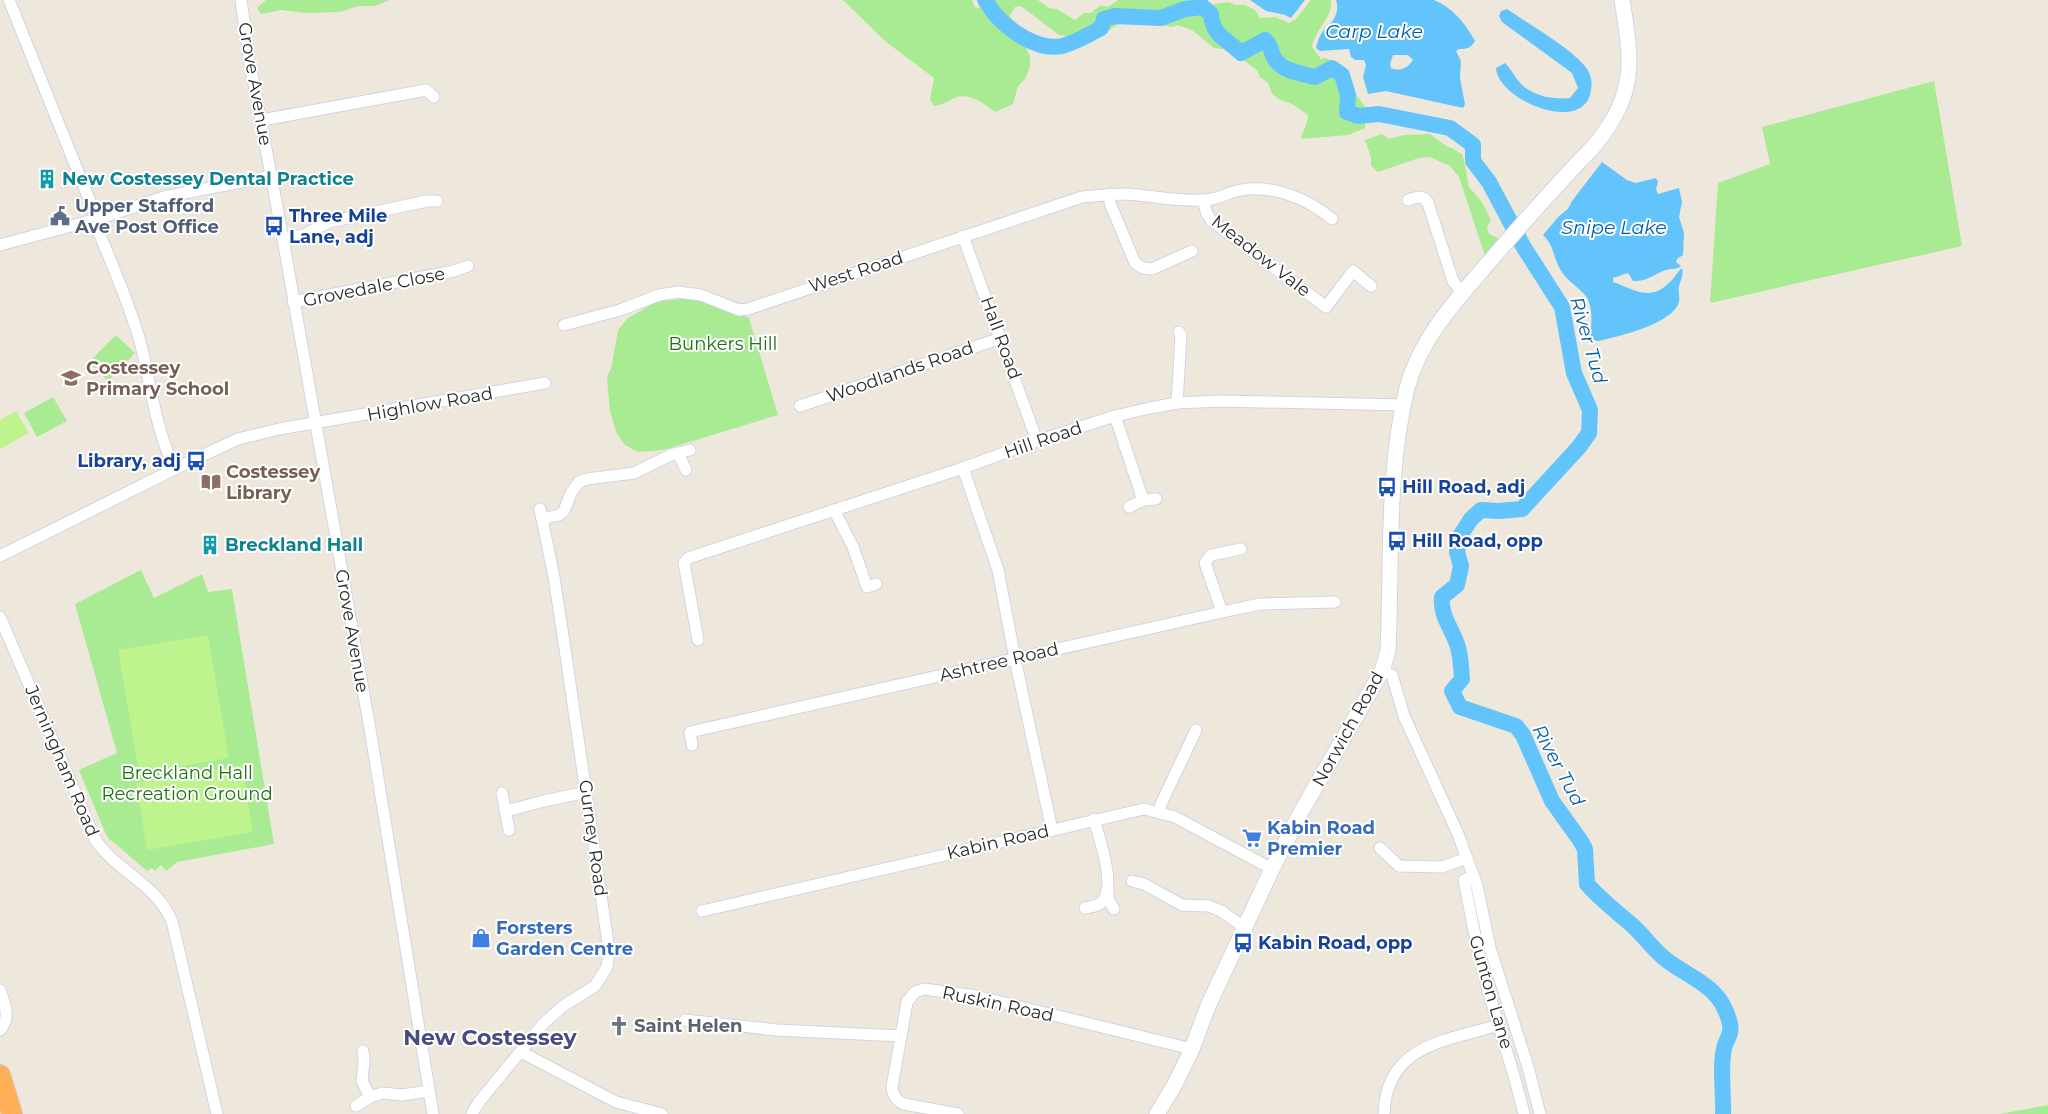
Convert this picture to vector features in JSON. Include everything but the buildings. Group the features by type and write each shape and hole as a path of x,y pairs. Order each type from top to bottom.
{"highway":[{"path":"0,1075 12,1114"}],"street":[{"path":"9,0 128,305 140,344 160,429 175,469"},
{"name":"Grove Avenue","path":"242,0 249,58 262,120 370,729 433,1114"},
{"name":"Norwich Road","path":"1161,1113 1192,1049 1208,1006 1272,869 1382,671 1388,652 1395,454 1408,388 1414,369 1431,333 1462,293 1520,226 1595,145 1620,110 1627,87 1630,67 1630,48 1623,0"},
{"path":"262,120 426,90 434,97"},
{"path":"0,245 96,219 164,197 272,176"},
{"name":"West Road","path":"564,324 620,310 659,295 678,292 700,294 739,310 748,309 1056,204 1082,197 1110,194 1203,200 1216,199 1237,191 1261,189 1290,194 1323,204 1332,219"},
{"path":"1110,194 1110,203 1134,262 1143,268 1152,270 1192,251"},
{"path":"1408,200 1420,196 1425,198 1428,203 1453,281 1462,293"},
{"name":"Meadow Vale","path":"1203,200 1207,214 1212,221 1336,314"},
{"path":"283,239 304,235 329,222 427,201 437,201"},
{"name":"Hall Road","path":"963,236 1037,441"},
{"path":"1117,255 1128,250"},
{"name":"Grovedale Close","path":"294,302 455,277 468,266"},
{"name":"Meadow Vale","path":"1326,307 1357,267 1372,286"},
{"path":"1177,403 1181,335 1179,332"},
{"name":"Woodlands Road","path":"800,406 1001,338"},
{"name":"Highlow Road","path":"0,556 238,439 279,429 545,383"},
{"name":"Hill Road","path":"694,636 684,563 694,550 834,510 1115,416 1177,403 1405,405"},
{"path":"1115,416 1143,500"},
{"path":"686,470 678,453 690,450"},
{"name":"Gurney Road","path":"472,1114 479,1102 543,1024 562,1006 595,986 607,967 610,950 555,586 541,514 559,515 564,511 571,493 579,482 587,479 634,473 678,453"},
{"path":"963,468 998,570 1014,659 1052,830"},
{"path":"1129,507 1143,500 1156,499"},
{"path":"834,510 853,547 867,586 876,584"},
{"path":"1222,612 1205,563 1211,555 1241,549"},
{"name":"Ashtree Road","path":"692,745 690,732 1222,612 1260,604 1322,597 1335,602"},
{"name":"Jerningham Road","path":"0,617 96,841 103,851 154,893 166,907 172,921 217,1114"},
{"name":"Gunton Lane","path":"1382,671 1392,675 1404,716 1474,876 1483,908 1490,948 1528,1067 1540,1114"},
{"path":"1160,811 1161,804 1196,730"},
{"path":"506,811 586,792"},
{"path":"502,793 509,830"},
{"name":"Kabin Road","path":"702,911 713,903 1052,830 1144,808 1175,816 1272,869"},
{"path":"1094,819 1107,868 1108,900 1114,909"},
{"path":"1380,848 1399,866 1442,867 1467,858"},
{"name":"Gunton Lane","path":"1474,876 1464,880 1466,895 1480,960 1512,1066 1524,1114"},
{"path":"1132,881 1144,884 1182,905 1209,906 1221,911 1244,927"},
{"path":"1085,908 1100,903 1104,900 1108,891"},
{"name":"Ruskin Road","path":"958,1114 904,1104 897,1100 892,1087 907,1002 915,992 924,989 976,996 1192,1049"},
{"path":"0,990 6,1015 6,1022 0,1030"},
{"path":"685,1020 778,1030 901,1036"},
{"path":"1384,1114 1384,1098 1390,1081 1398,1067 1413,1053 1499,1025"},
{"path":"362,1051 364,1062 362,1081 370,1097"},
{"path":"521,1052 616,1102 662,1114"},
{"path":"356,1106 370,1097 383,1093 402,1096 429,1091"}],"green space":[{"path":"266,0 390,0 375,6 358,6 340,12 306,13 281,10 261,14 257,8"},
{"path":"843,0 972,0 977,8 982,7 988,0 1038,0 1049,8 1057,9 1075,20 1084,13 1091,13 1101,5 1108,7 1118,0 1198,0 1209,5 1228,2 1236,5 1245,5 1255,10 1260,18 1275,17 1289,23 1295,20 1311,0 1331,0 1329,13 1313,41 1312,47 1321,59 1326,58 1340,65 1343,76 1365,107 1365,128 1348,135 1301,139 1308,115 1294,105 1272,94 1268,83 1260,77 1257,70 1237,56 1223,49 1214,48 1192,30 1178,25 1171,27 1160,24 1145,14 1135,13 1094,40 1059,35 1021,6 1015,7 1010,16 1030,56 1030,67 1025,79 1018,86 1013,104 995,112 978,100 962,96 934,106 930,100 934,78 885,41"},
{"path":"1934,81 1962,246 1710,303 1718,183 1770,164 1762,127"},
{"path":"1382,134 1389,139 1404,135 1430,134 1446,146 1463,155 1469,187 1482,202 1491,220 1487,227 1489,234 1500,239 1485,256 1459,177 1450,166 1430,157 1419,158 1378,172 1371,166 1371,157 1365,140"},
{"name":"Bunkers Hill","path":"681,299 707,301 749,318 778,415 663,450 638,452 625,445 616,432 610,411 607,376 611,369 618,330 628,318 656,302"},
{"path":"116,335 135,353 108,381 89,362"},
{"path":"53,397 67,421 37,437 24,413"},
{"path":"16,411 29,433 0,449 0,420"},
{"name":"Breckland Hall Recreation Ground","path":"141,570 154,598 202,574 208,592 232,589 274,844 177,862 166,871 161,865 155,871 152,868 147,871 110,841 105,832 79,770 117,753 75,604"},
{"path":"208,635 229,758 139,773 118,650"},
{"path":"242,765 253,832 147,850 136,783"},
{"path":"2048,1105 2048,1114 2000,1114"}],"water":[{"path":"1250,0 1305,0 1291,18 1266,11"},
{"name":"Carp Lake","path":"1336,0 1434,0 1447,7 1463,22 1475,41 1468,48 1456,51 1461,61 1460,78 1465,104 1463,108 1386,91 1368,94 1363,77 1366,65 1364,60 1355,60 1351,57 1349,49 1320,51 1316,48 1319,37 1335,16","holes":["1393,55 1408,55 1413,60 1409,65 1401,69 1391,68 1390,64"]},
{"path":"1507,9 1558,43 1584,65 1592,83 1585,104 1574,111 1559,112 1542,109 1525,102 1511,92 1500,80 1496,68 1505,63 1522,85 1532,92 1551,98 1570,98 1578,88 1572,73 1502,22 1499,16 1501,11"},
{"name":"Snipe Lake","path":"1602,162 1627,180 1636,183 1656,178 1658,194 1679,188 1682,202 1679,217 1684,233 1683,255 1676,262 1681,266 1642,280 1633,281 1628,273 1613,278 1613,282 1636,291 1650,293 1664,287 1682,268 1679,302 1675,310 1656,323 1598,341 1593,340 1590,336 1591,315 1588,299 1562,273 1547,239 1543,235 1559,216 1568,209"}],"waterway":[{"name":"River Tud","path":"985,0 1000,20 1016,33 1034,43 1053,47 1067,45 1082,38 1101,28 1104,19 1115,16 1161,18 1185,9 1203,7 1211,14 1212,22 1217,32 1241,53 1265,40 1274,58 1287,69 1315,77 1332,68 1342,75 1348,95 1347,112 1358,116 1379,114 1450,128 1473,145 1473,161 1489,182 1523,246 1562,307 1574,373 1590,410 1589,433 1579,447 1522,509 1481,510 1471,519 1460,536 1457,552 1461,566 1457,585 1442,597 1444,615 1457,644 1461,661 1462,679 1452,691 1460,707 1516,726 1523,735 1552,801 1585,849 1587,884 1603,901 1632,925 1664,958 1704,984 1720,1000 1730,1024 1722,1061 1723,1114"}],"place":[{"name":"New Costessey Dental Practice","path":"47,179"},
{"name":"Upper Stafford Ave Post Office","path":"60,216"},
{"name":"Three Mile Lane, adj","path":"274,226"},
{"name":"Costessey Primary School","path":"71,378"},
{"name":"Library, adj","path":"196,461"},
{"name":"Costessey Library","path":"211,482"},
{"name":"Hill Road, adj","path":"1387,487"},
{"name":"Hill Road, opp","path":"1397,541"},
{"name":"Breckland Hall","path":"210,545"},
{"name":"Kabin Road Premier","path":"1252,838"},
{"name":"Forsters Garden Centre","path":"481,938"},
{"name":"Kabin Road, opp","path":"1243,943"},
{"name":"Saint Helen","path":"619,1026"}],"district":[{"name":"New Costessey","path":"490,1037"}]}
